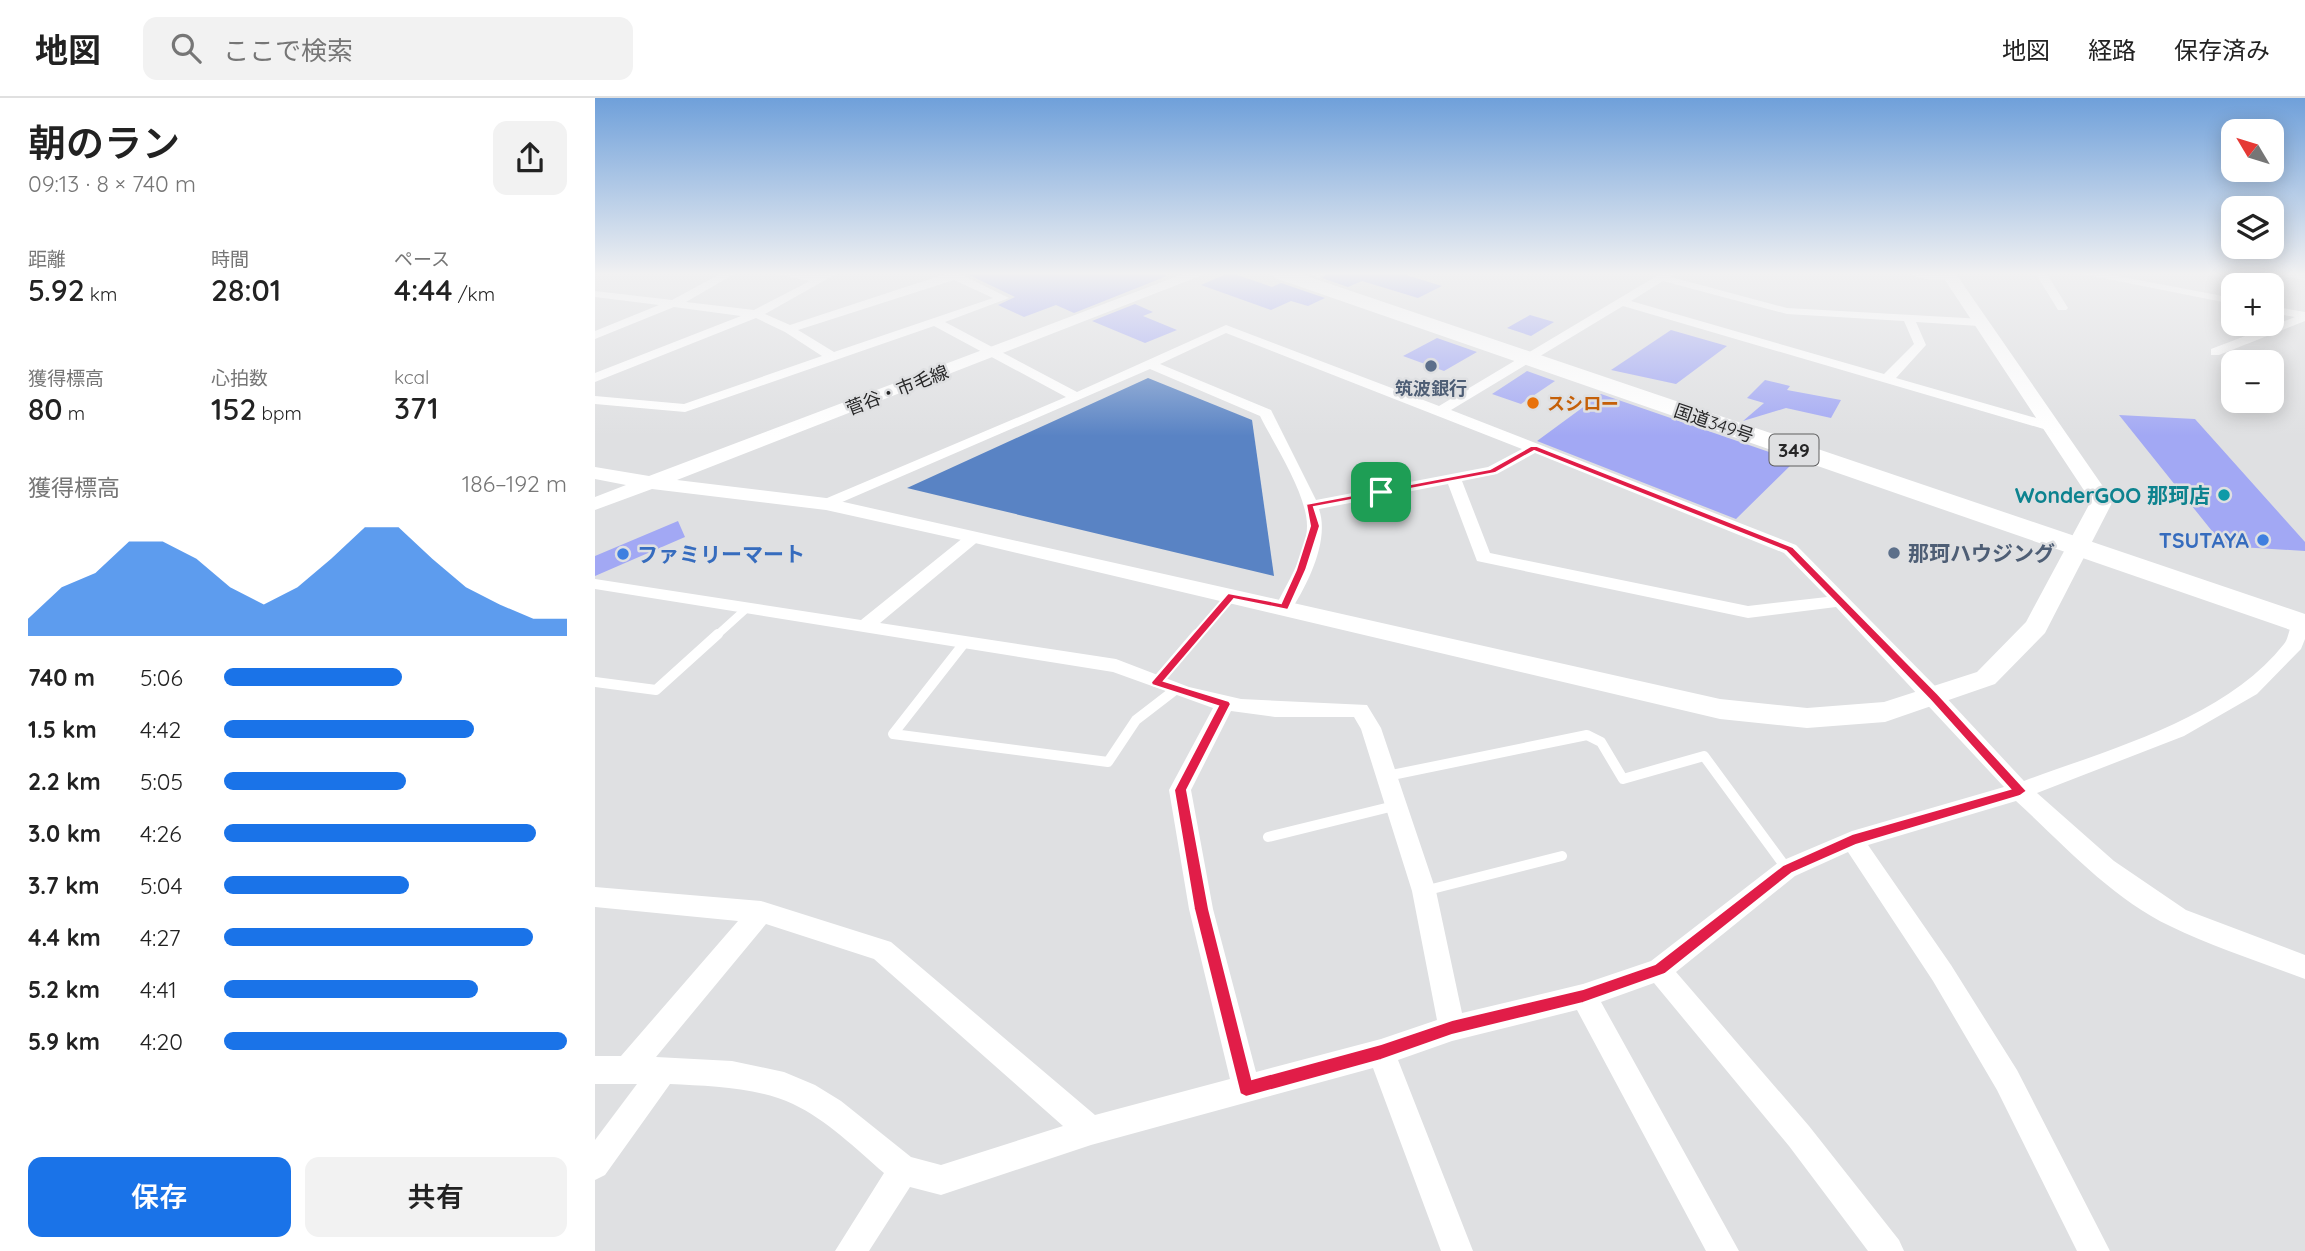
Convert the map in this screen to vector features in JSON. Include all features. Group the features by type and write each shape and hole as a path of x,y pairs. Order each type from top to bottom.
{"highway":[{"name":"国道349号","path":"1450,328 2081,539 2303,618"},
{"name":"国道349号","path":"1461,328 1535,355"}],"street":[{"path":"595,335 613,328"},
{"path":"595,378 721,328"},
{"path":"595,400 685,408 916,328"},
{"path":"947,328 1077,397"},
{"name":"菅谷・市毛線","path":"595,504 1061,328"},
{"path":"1440,411 1579,328"},
{"path":"1710,328 2052,427"},
{"path":"1887,379 1920,345 1912,328"},
{"path":"595,473 651,483 826,504 975,536 1720,709 1807,718 1885,712 1986,678 2018,648 2036,627 2102,501 2097,490 1983,328"},
{"path":"2215,352 2275,328"},
{"path":"789,329 832,357"},
{"path":"826,504 1077,397 1226,329 1790,549 1934,697 2020,791 2106,868 2135,891 2177,918 2305,968"},
{"path":"1150,364 1266,413 1309,506 1315,526 1301,570 1284,608"},
{"path":"1309,506 1492,471 1534,448"},
{"path":"1454,479 1483,557 1748,611 1840,601"},
{"path":"864,627 975,536"},
{"path":"599,589 747,608 1116,666 1175,690 1225,704 1277,711 1360,710 1371,728 1394,806 1424,891 1452,1028"},
{"path":"595,1070 664,1070 772,1081 804,1095 843,1121 903,1170 941,1180 1091,1131 1381,1052 1452,1028 1583,996 1660,970 1787,869 1852,840 2020,791 2177,730 2250,689 2294,645 2303,618"},
{"path":"1225,704 1180,790 1201,909 1246,1088"},
{"path":"1852,840 1942,973 2007,1080 2094,1251"},
{"path":"595,897 761,912 882,950 1091,1131"},
{"path":"627,1070 761,912"},
{"path":"1660,970 1799,1136 1888,1251"},
{"path":"1583,996 1723,1251"},
{"path":"1381,1052 1457,1251"},
{"path":"595,1165 664,1070"},
{"path":"851,1251 903,1170"}],"lane":[{"path":"1156,682 1231,595"},
{"path":"595,682 656,690 747,608"},
{"path":"965,642 893,734 1108,762 1136,720 1175,690"},
{"path":"1386,776 1587,735 1601,742 1623,779 1704,756 1787,869"},
{"path":"1268,836 1394,806"},
{"path":"1424,891 1562,856"}],"water":[{"path":"1148,378 1252,420 1274,576 907,488"}],"building":[{"path":"1108,328 1177,330 1145,343"},
{"path":"1507,328 1544,328 1531,336"},
{"path":"1671,330 1727,346 1676,384 1611,370"},
{"path":"1437,338 1477,352 1444,371 1403,356"},
{"path":"1527,371 1555,381 1521,404 1492,394"},
{"path":"1765,380 1790,386 1787,390 1841,400 1831,418 1786,408 1743,421 1764,403 1747,398"},
{"path":"1601,394 1795,461 1736,519 1537,441"},
{"name":"WonderGOO 那珂店","path":"2119,415 2195,419 2305,542 2305,551 2224,546"},
{"name":"ファミリーマート","path":"678,521 685,537 595,576 595,556"}],"place":[{"name":"筑波銀行","path":"1431,366"},
{"name":"スシロー","path":"1533,403"},
{"name":"WonderGOO 那珂店","path":"2224,495"},
{"name":"TSUTAYA","path":"2263,540"},
{"name":"那珂ハウジング","path":"1894,553"},
{"name":"ファミリーマート","path":"623,554"}],"route":[{"path":"1534,448 1790,549 1934,697 2020,791 1852,840 1787,869 1660,970 1583,996 1452,1028 1381,1052 1246,1088 1201,909 1180,790 1225,704 1156,682 1231,595 1284,608 1301,570 1315,526 1309,506 1381,492 1492,471 1534,448"}]}
